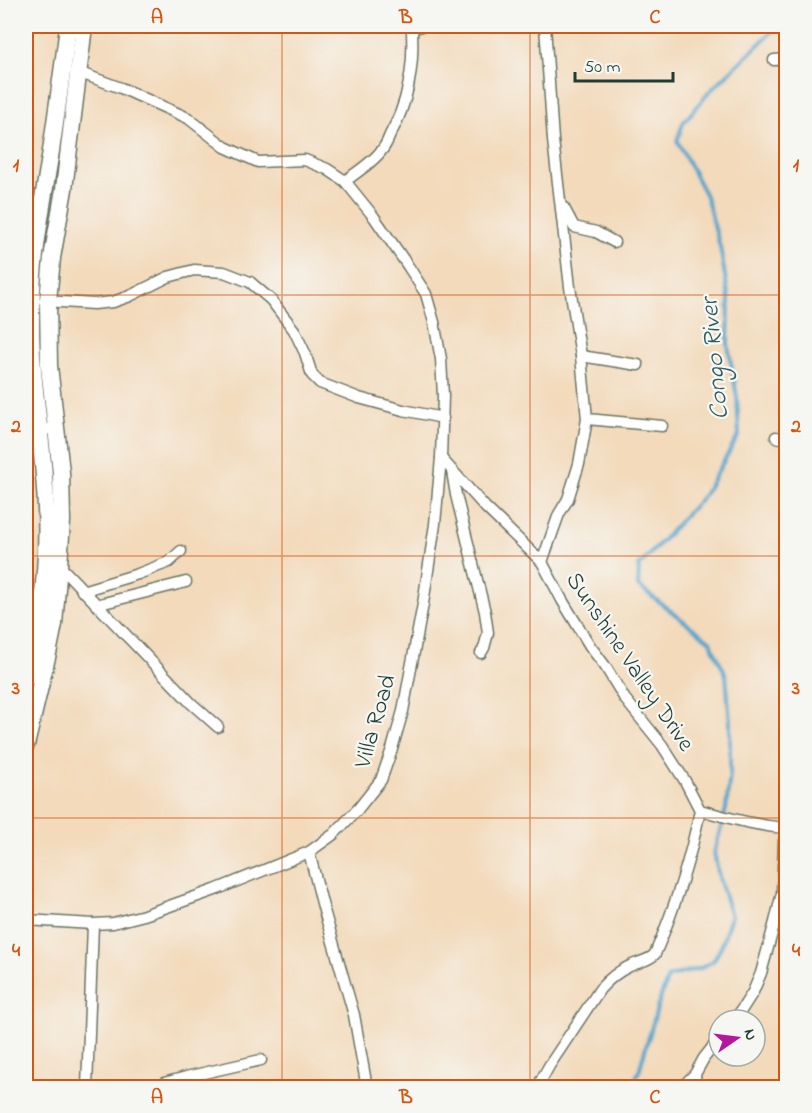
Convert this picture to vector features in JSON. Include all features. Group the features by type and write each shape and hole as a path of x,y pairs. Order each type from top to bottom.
{"main road":[{"path":"26,678 40,618 47,521 44,475 32,433 32,366 40,301 52,258 64,189 70,70 68,26"},
{"path":"27,737 54,624 62,521 61,472 49,366 40,301 30,256 70,70 84,26"}],"street":[{"path":"70,70 121,88 188,118 225,147 249,159 258,162 305,160 327,169 345,181 381,151 393,130 402,111 410,78 413,52 412,31 422,26"},
{"name":"Sunshine Valley Drive","path":"545,26 553,140 587,419 574,482 559,514 542,562 590,646 625,699 662,744 686,781 700,810"},
{"path":"774,60 786,59"},
{"name":"Villa Road","path":"26,920 113,923 144,915 214,890 309,852 334,834 381,780 403,711 435,524 441,458 441,359 426,294 388,237 345,181"},
{"name":"Sunshine Valley Drive","path":"561,203 574,226 596,232 614,242"},
{"path":"30,256 52,258"},
{"path":"40,301 94,304 112,302 130,296 168,277 194,270 224,272 250,282 271,300 294,330 312,375 320,383 359,398 442,418"},
{"path":"581,356 638,365"},
{"path":"587,419 662,426"},
{"path":"32,433 56,427"},
{"path":"441,458 486,508 542,562"},
{"path":"452,471 488,633 481,653"},
{"path":"82,591 169,562 181,551"},
{"path":"59,565 191,703 218,727"},
{"path":"96,605 186,582"},
{"path":"537,1088 600,989 610,978 628,966 652,958 656,954 680,892 700,810 736,821 786,828"},
{"path":"743,1008 761,973 775,922 782,893 786,834"},
{"path":"309,852 354,1015 367,1088"},
{"path":"87,1088 93,924"},
{"path":"681,1088 695,1074 707,1054"},
{"path":"156,1088 164,1083 186,1077 261,1060"},
{"path":"695,1074 696,1087"}],"waterway":[{"name":"Congo River","path":"631,1088 639,1071 668,977 701,968 714,960 721,947 731,916 714,853 726,809 730,774 730,723 726,675 710,641 638,586 639,566 704,495 739,435 737,397 728,345 729,299 720,247 706,196 677,141 683,123 710,91 778,26"}]}
